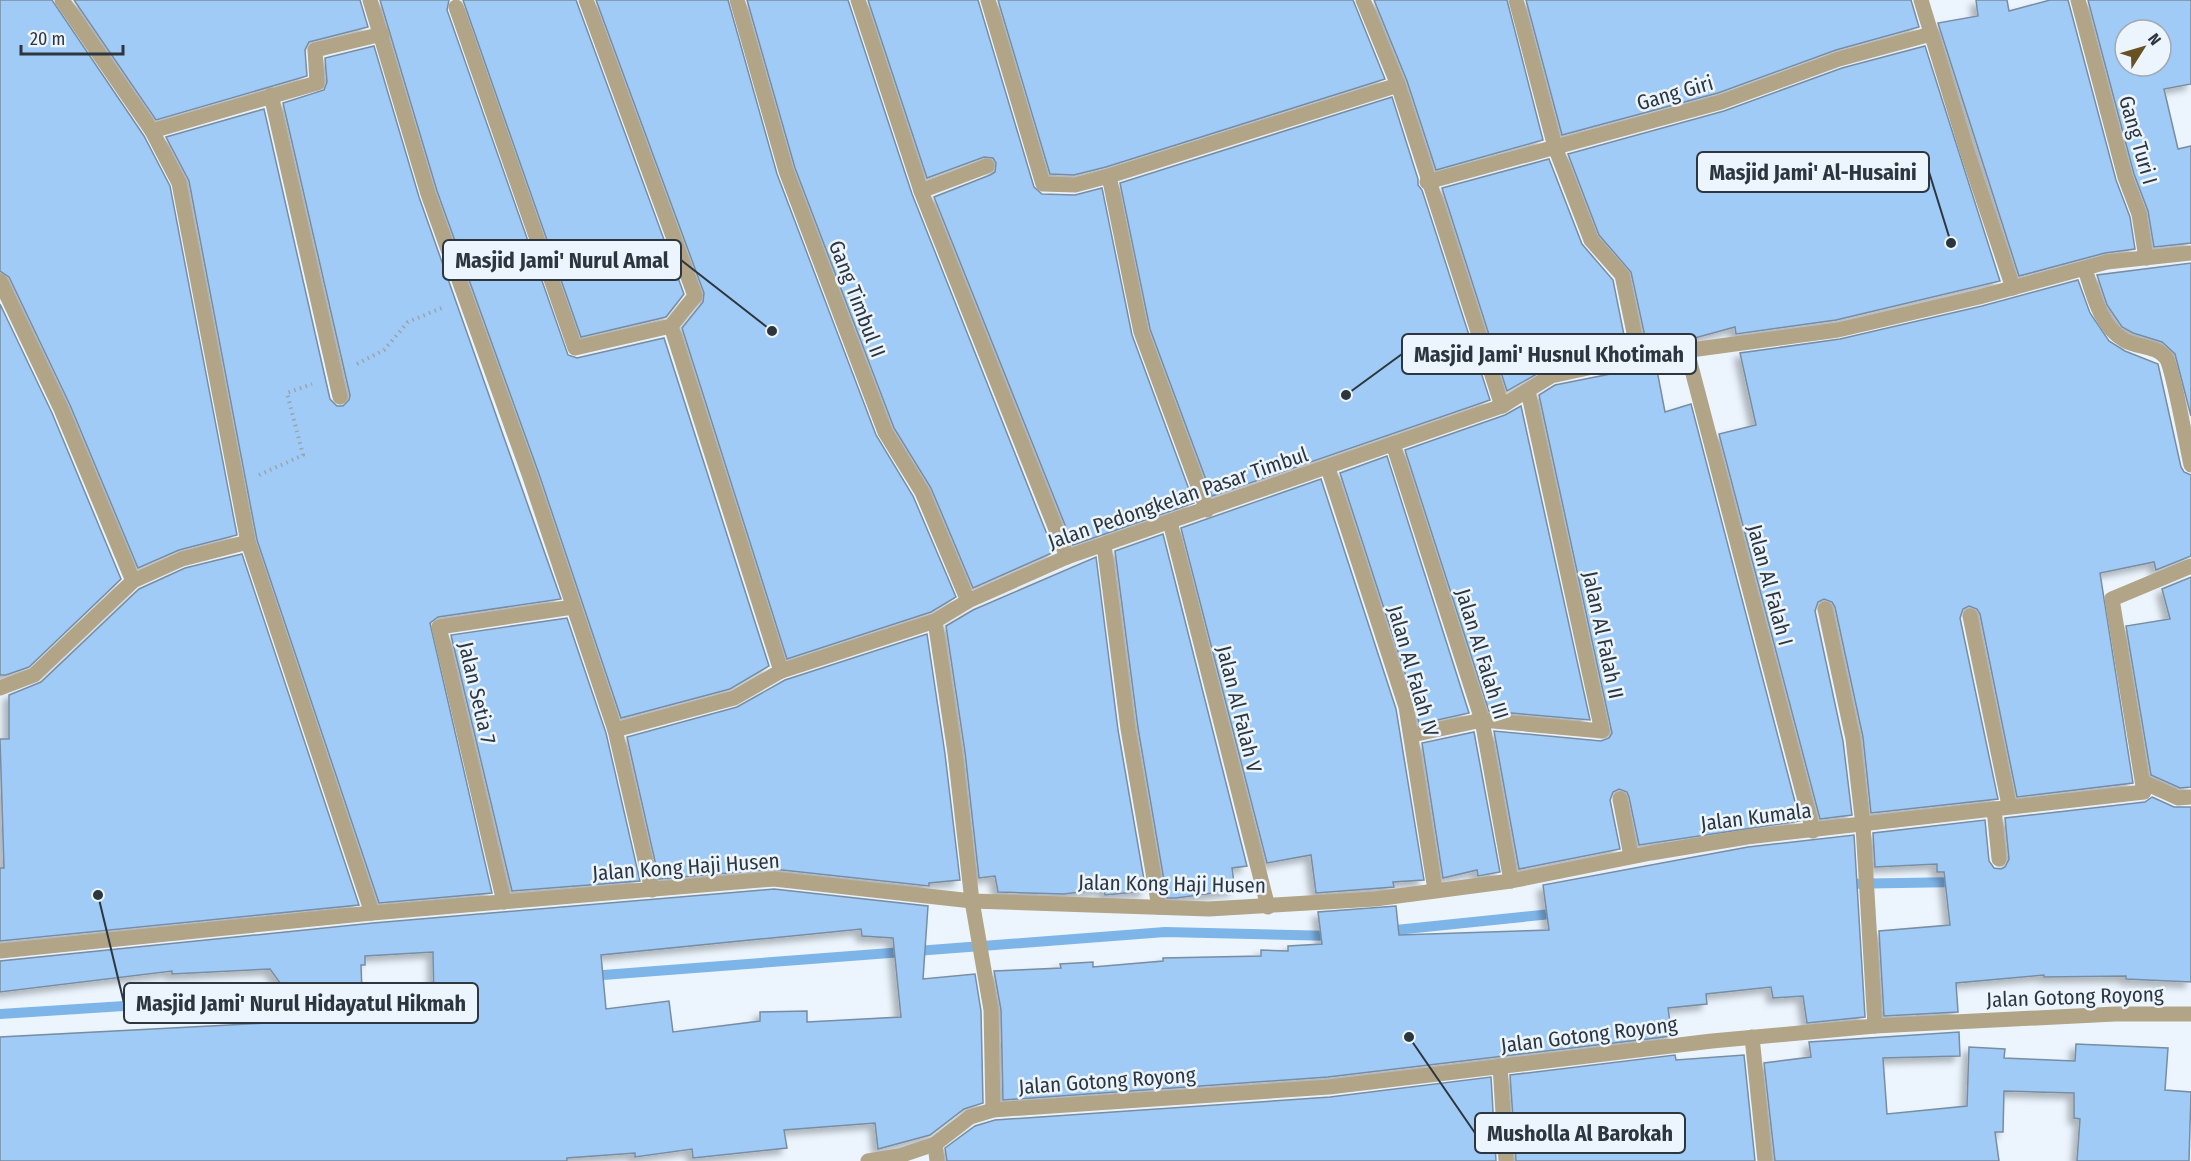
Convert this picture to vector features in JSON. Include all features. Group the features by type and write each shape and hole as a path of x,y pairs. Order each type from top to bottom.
{"street":[{"path":"62,0 152,131 179,183 248,542 372,913"},
{"path":"370,0 429,194 615,730 652,890"},
{"path":"456,7 575,348 671,326 695,296 586,0"},
{"name":"Gang Timbul II","path":"737,0 786,171 885,432 921,492 968,601"},
{"path":"858,0 921,191 1066,557"},
{"path":"988,0 1043,183 1075,185 1109,176 1398,85"},
{"path":"1362,0 1398,85 1427,182 1502,406 1551,376 1639,357 1838,330 2013,288 2107,262 2191,253"},
{"path":"1516,0 1555,147 1590,240 1622,275 1639,357"},
{"path":"1922,0 2013,288"},
{"name":"Gang Turi I","path":"2078,0 2125,177 2139,214 2146,258"},
{"path":"152,131 317,83 315,50 382,34"},
{"name":"Gang Giri","path":"1427,182 1721,102 1839,59 1931,34"},
{"path":"271,95 340,397"},
{"path":"921,191 987,166"},
{"path":"1109,176 1141,332 1207,510"},
{"path":"2085,269 2097,306 2107,323 2124,340 2153,349 2166,358 2186,418 2191,465"},
{"path":"0,281 61,409 133,581"},
{"path":"671,326 781,671"},
{"name":"Jalan Al Falah I","path":"1687,351 1813,831"},
{"name":"Jalan Al Falah II","path":"1412,735 1482,720 1602,731 1528,391"},
{"name":"Jalan Pedongkelan Pasar Timbul","path":"615,730 734,698 781,671 935,621 968,601 1066,557 1104,546 1502,406"},
{"name":"Jalan Al Falah III","path":"1394,444 1482,720 1511,881"},
{"name":"Jalan Al Falah IV","path":"1328,468 1406,707 1435,890"},
{"name":"Jalan Al Falah V","path":"1170,522 1268,907"},
{"path":"0,688 34,675 133,581 182,559 248,542"},
{"path":"1104,546 1128,729 1159,907"},
{"path":"2191,566 2112,599 2144,787 2178,798 2191,797"},
{"name":"Jalan Setia 7","path":"504,902 439,627 573,607"},
{"path":"1825,609 1853,740 1863,826 1875,1026"},
{"path":"1970,616 2002,807 1999,859"},
{"path":"935,621 955,753 973,904 990,1010 993,1110"},
{"name":"Jalan Kumala","path":"1375,899 1511,881 1632,856 1747,837 1863,826 2144,787"},
{"path":"1620,799 1632,856"},
{"name":"Jalan Kong Haji Husen","path":"0,951 372,913 774,879 973,904 1268,907 1375,899"},
{"name":"Jalan Gotong Royong","path":"868,1161 899,1156 935,1144 970,1117 993,1110 1329,1087 1752,1037 1875,1026 2115,1014 2191,1014"},
{"path":"1752,1037 1765,1161"},
{"path":"1500,1066 1506,1161"},
{"path":"935,1144 937,1161"}],"building":[{"path":"0,0 52,0 144,136 170,186 237,535 179,550 138,568 70,405 9,277 0,271"},
{"path":"74,0 360,0 368,27 309,42 305,50 307,76 156,120"},
{"path":"380,0 449,0 447,10 568,355 577,358 664,338 769,666 730,689 621,718 539,474 437,191"},
{"path":"463,0 576,0 684,294 666,317 581,337"},
{"path":"596,0 728,0 777,174 876,435 913,496 956,597 931,612 787,659 682,328 703,302 704,293"},
{"path":"747,0 848,0 912,194 1054,552 973,588 931,488 894,428 795,168"},
{"path":"868,0 978,0 1034,187 1042,194 1075,195 1102,188 1132,335 1194,503 1073,545 934,197 990,175 995,172 996,163 993,158 984,157 927,178"},
{"path":"998,0 1353,0 1385,79 1106,167 1074,175 1050,174"},
{"path":"1374,0 1507,0 1543,140 1436,170 1407,81"},
{"path":"1526,0 1911,0 1919,27 1836,50 1718,93 1562,135"},
{"path":"1976,0 2007,0 2009,11 2050,0 2068,0 2116,180 2130,217 2135,249 2105,253 2019,276 1938,23 1978,16"},
{"path":"2088,0 2191,0 2191,84 2164,89 2178,149 2191,146 2191,243 2154,247 2148,211 2134,174"},
{"path":"374,46 419,197 561,599 438,617 430,623 492,893 379,903 257,540 189,181 166,137 264,109 330,399 337,406 343,406 349,400 350,395 283,103 324,90 327,82 325,58"},
{"path":"1925,46 2000,281 1836,320 1736,334 1735,327 1680,342 1647,346 1631,272 1599,235 1568,154 1724,111 1842,68"},
{"path":"1392,97 1418,185 1422,190 1490,400 1212,496 1150,329 1120,183"},
{"path":"1549,159 1582,244 1613,280 1627,350 1549,367 1507,391 1442,188"},
{"path":"2191,263 2191,416 2175,354 2162,342 2122,327 2107,305 2097,275"},
{"path":"2078,280 2090,313 2109,341 2125,351 2158,364 2181,467 2184,472 2191,475 2191,556 2156,570 2154,562 2100,573 2133,783 2017,797 1980,614 1977,609 1969,606 1963,609 1960,618 1998,799 1871,813 1863,737 1835,607 1832,602 1824,599 1818,602 1815,611 1843,741 1852,815 1820,819 1719,434 1756,425 1740,353 1840,339 1982,306"},
{"path":"0,304 52,413 121,579 29,667 6,675 0,675"},
{"path":"1656,365 1665,412 1691,404 1800,821 1639,845 1629,797 1627,792 1619,789 1613,792 1610,800 1620,849 1519,869 1494,731 1601,741 1609,738 1612,733 1539,395 1555,385"},
{"path":"1521,406 1590,720 1489,711 1405,450 1505,415"},
{"path":"1387,456 1469,713 1419,724 1415,704 1340,473"},
{"path":"1321,479 1396,709 1424,880 1393,882 1394,887 1316,893 1311,855 1267,863 1181,528"},
{"path":"1163,534 1247,866 1232,868 1235,890 1176,898 1167,898 1138,728 1115,551"},
{"path":"242,554 359,905 0,941 0,868 4,868 0,739 9,739 9,695 41,682 139,589 185,568"},
{"path":"1096,557 1118,730 1146,891 1105,895 1104,889 1064,894 998,892 995,876 979,878 965,752 946,626 973,610"},
{"path":"2191,577 2191,787 2180,788 2151,775 2126,626 2170,619 2162,589"},
{"path":"567,618 606,733 640,881 512,891 451,635"},
{"path":"927,634 945,754 960,880 929,883 929,886 773,869 659,879 627,737 737,707 785,680"},
{"path":"1474,732 1500,872 1478,876 1477,870 1443,878 1422,743"},
{"path":"2152,797 2174,807 2191,807 2191,982 2126,979 2126,976 2044,977 2044,975 1956,983 1958,1012 1884,1016 1879,931 1950,925 1944,872 1937,872 1937,864 1875,867 1873,833 1985,820 1989,861 1994,868 2001,869 2005,867 2009,859 2005,818 2145,802"},
{"path":"1854,835 1865,1017 1807,1023 1803,996 1773,998 1771,987 1706,994 1707,1004 1668,1008 1672,1036 1328,1077 1003,1100 1001,1010 994,971 1061,968 1060,964 1093,962 1093,967 1163,961 1163,958 1261,956 1261,950 1288,951 1288,946 1322,944 1318,912 1396,906 1399,935 1549,930 1543,885 1748,847"},
{"path":"774,889 928,906 923,979 975,974 981,1011 983,1103 964,1109 930,1135 878,1149 875,1123 784,1130 787,1148 693,1158 692,1149 635,1157 635,1153 567,1158 567,1161 0,1161 0,1037 285,1022 283,987 270,969 172,974 172,971 0,992 0,961 373,923","holes":["861,929 862,936 893,938 901,1017 807,1022 807,1011 760,1012 760,1021 673,1032 669,1001 606,1009 601,955","433,952 434,1006 420,1006 420,1015 363,1018 361,965 365,965 365,956"]},
{"path":"1959,1032 1960,1056 1883,1058 1887,1114 1967,1106 1969,1047 2005,1049 2004,1058 2075,1061 2076,1044 2168,1048 2165,1090 2191,1092 2189,1161 2077,1161 2080,1119 2074,1118 2074,1093 2004,1091 2003,1132 1995,1132 1999,1161 1775,1161 1764,1063 1811,1057 1809,1042"},
{"path":"1675,1055 1676,1060 1744,1055 1755,1161 1516,1161 1510,1075"},
{"path":"1491,1077 1496,1161 947,1161 945,1148 975,1126 995,1120 1330,1097"}],"waterway":[{"path":"1843,884 1959,882"},
{"path":"1386,931 1561,913"},
{"path":"590,976 1165,932 1335,936"},
{"path":"348,992 446,986"},
{"path":"0,1014 296,995"}],"place":[{"name":"Masjid Jami' Al-Husaini","path":"1951,243"},
{"name":"Masjid Jami' Nurul Amal","path":"772,331"},
{"name":"Masjid Jami' Husnul Khotimah","path":"1346,395"},
{"name":"Masjid Jami' Nurul Hidayatul Hikmah","path":"98,895"},
{"name":"Musholla Al Barokah","path":"1409,1037"}]}
